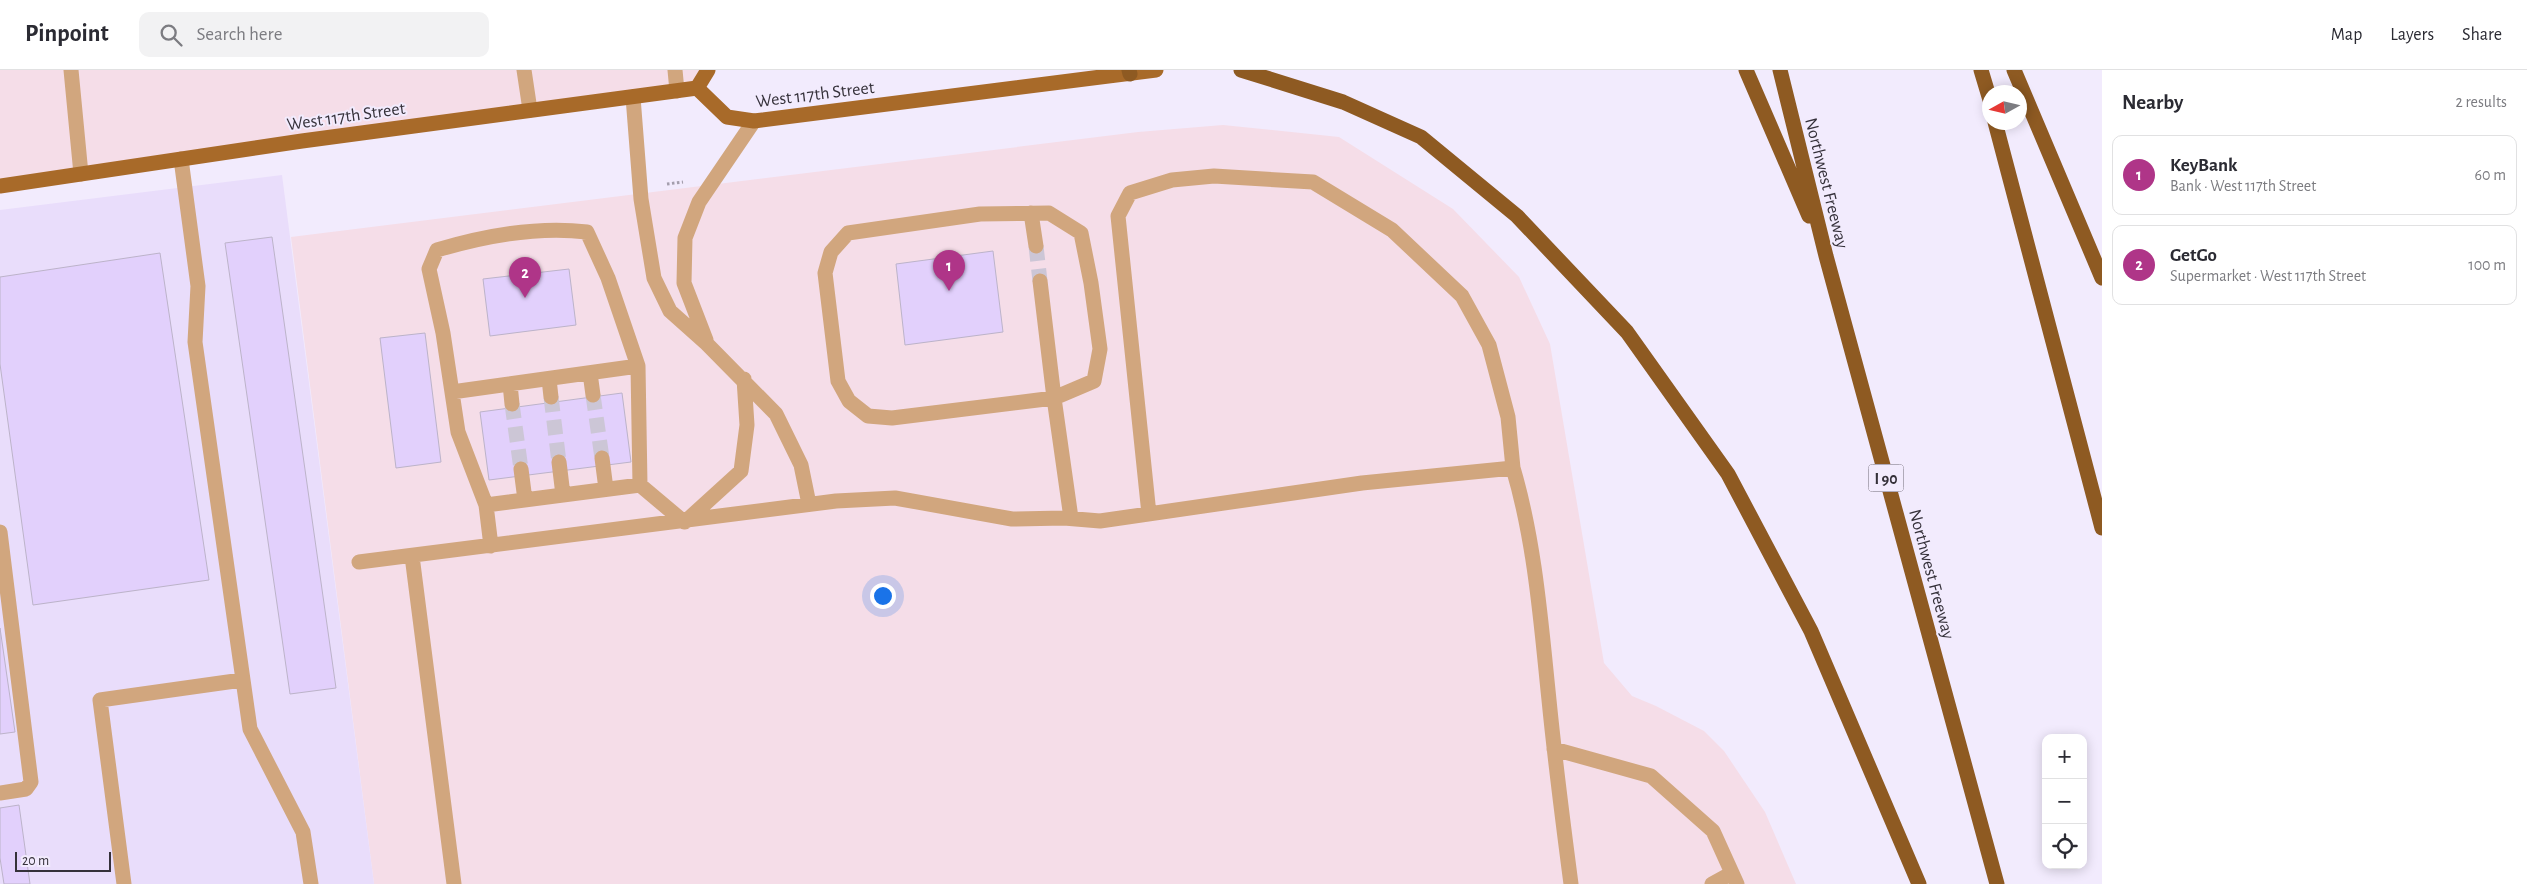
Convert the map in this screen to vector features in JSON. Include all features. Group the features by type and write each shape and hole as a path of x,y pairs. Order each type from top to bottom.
{"highway":[{"path":"1241,70 1343,102 1421,137 1517,216 1627,332 1733,483 1810,631 1920,884"},
{"path":"1746,70 1826,256"},
{"name":"Northwest Freeway","path":"1780,70 1826,256 1997,884"},
{"path":"1982,70 1986,85"},
{"path":"2014,70 2102,278"},
{"path":"1997,130 2102,528"}],"main road":[{"path":"697,88 708,70"},
{"name":"West 117th Street","path":"0,186 180,159 697,88 727,117 754,121 1156,70"}],"lane":[{"path":"71,70 81,174"},
{"path":"524,70 530,110"},
{"path":"675,70 677,91"},
{"path":"633,97 641,199 654,278 670,311 744,379 776,414 801,465 809,504"},
{"path":"707,344 684,283 685,238 699,202 754,121"},
{"path":"180,159 198,286 195,342 250,728 303,832 311,884"},
{"path":"1150,514 1118,216 1130,193 1172,180 1214,176 1313,182 1392,230 1462,296 1489,345 1508,417 1512,468 1520,490 1539,605 1554,749 1571,884"},
{"path":"1031,213 1036,246"},
{"path":"1031,213 1049,213 1081,233 1091,283 1100,348 1094,381 1054,398 892,418 868,416 849,401 838,380 825,273 831,252 848,233 980,214 1031,213"},
{"path":"491,546 486,505 458,432 429,269 437,250 468,241 559,228 587,232 608,278 638,366 640,485"},
{"path":"1040,281 1071,518"},
{"path":"452,392 638,366"},
{"path":"590,373 594,394"},
{"path":"549,379 551,397"},
{"path":"684,522 741,471 747,425 744,379"},
{"path":"510,384 512,404"},
{"path":"602,458 606,490"},
{"path":"559,462 563,495"},
{"path":"359,562 684,522 809,504 895,498 1012,519 1071,518 1100,521 1362,483 1512,468"},
{"path":"521,469 525,500"},
{"path":"486,505 640,485 684,522"},
{"path":"0,532 32,782 26,789 0,793"},
{"path":"412,556 454,884"},
{"path":"124,884 100,700 242,680"},
{"path":"1554,749 1652,776 1713,831 1735,878 1712,884"}],"path":[{"path":"667,184 690,181"}],"shaded area":[{"path":"0,70 708,70 697,88 0,186"},
{"path":"1223,125 1339,137 1453,209 1519,277 1550,344 1604,663 1632,696 1704,731 1724,751 1765,812 1796,884 374,884 291,237 1138,132"},
{"path":"282,175 374,884 0,884 0,210"}],"building":[{"path":"272,237 336,688 290,694 225,243"},
{"path":"993,251 1003,332 905,345 896,264"},
{"path":"160,253 209,580 33,605 0,364 0,277"},
{"path":"569,269 576,325 490,336 483,279"},
{"path":"425,333 441,462 396,468 380,338"},
{"path":"622,393 631,462 489,480 480,412"},
{"path":"0,628 15,732 0,734"},
{"path":"19,805 30,884 4,884 0,858 0,808"}],"tunnel":[{"path":"1036,246 1040,281"},
{"path":"593,395 602,458"},
{"path":"551,397 559,462"},
{"path":"512,404 521,469"}],"place":[{"name":"KeyBank","path":"949,291"},
{"name":"GetGo","path":"525,298"}]}
